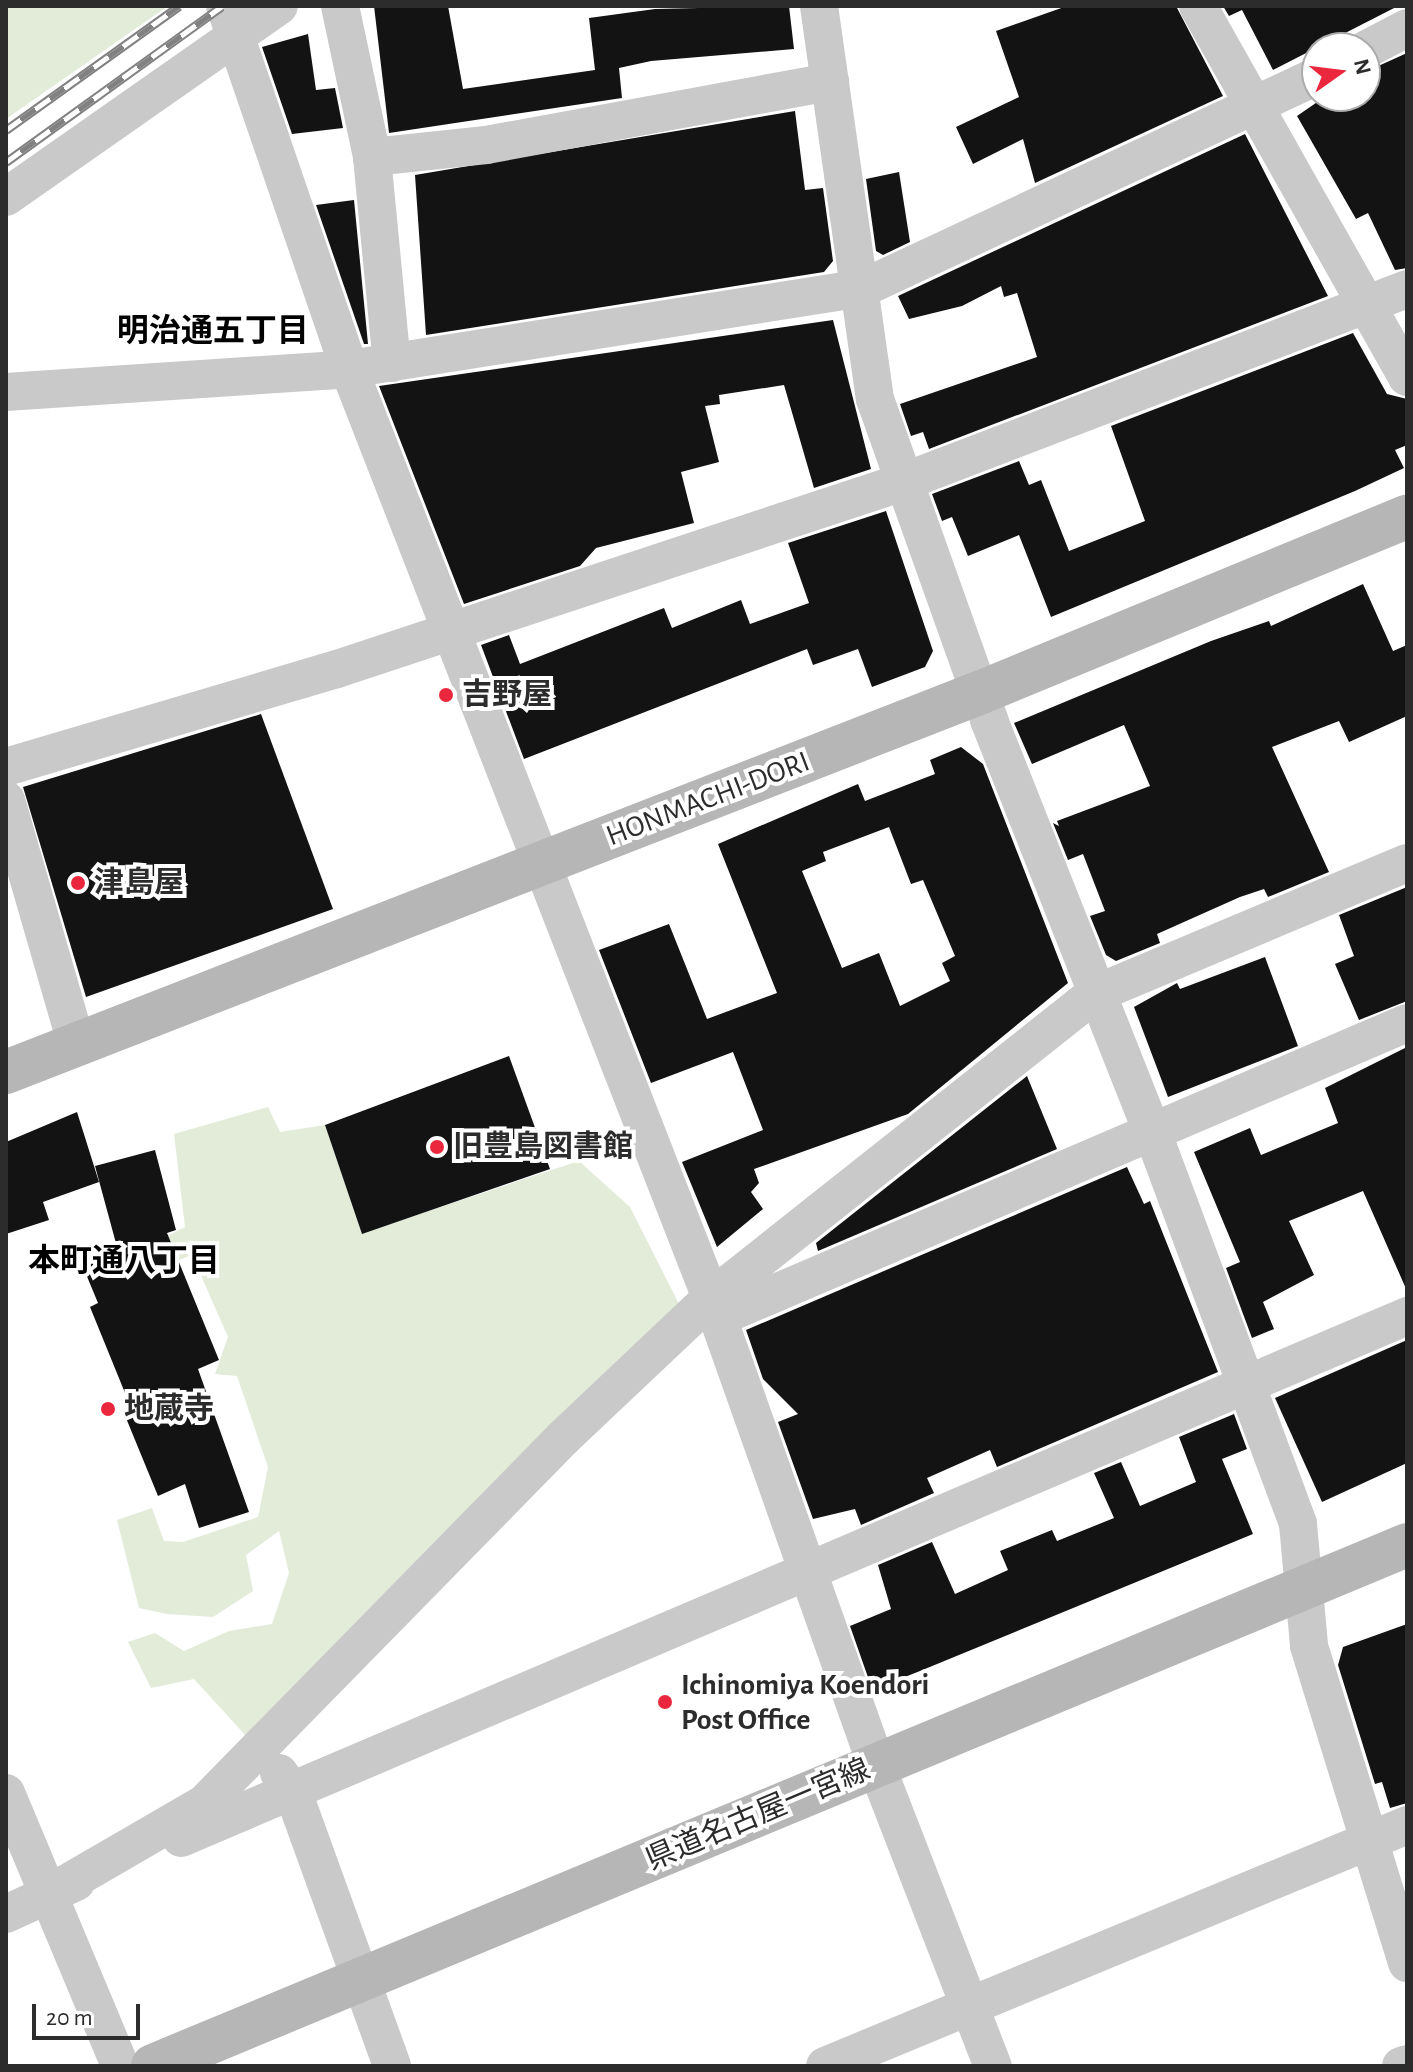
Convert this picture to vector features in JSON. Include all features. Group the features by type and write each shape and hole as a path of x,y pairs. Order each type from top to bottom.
{"street":[{"path":"6,197 229,22 279,6"},
{"path":"340,6 372,157 392,363"},
{"path":"819,6 863,288 875,399 979,693 1095,994 1152,1131 1298,1524 1309,1646 1407,1963"},
{"path":"1198,6 1407,377"},
{"path":"229,22 349,369 452,629 538,865 714,1308 876,1765 993,2066"},
{"path":"1381,42 1407,28"},
{"path":"372,157 486,145 830,82"},
{"path":"6,392 349,369 863,288 1301,84"},
{"path":"6,767 452,629 903,482 1407,289"},
{"name":"HONMACHI-DORI","path":"6,1072 979,693 1407,517"},
{"path":"6,800 76,1043"},
{"path":"52,1892 204,1804 563,1438 714,1308 1095,994 1407,863"},
{"path":"714,1308 1152,1131 1407,1023"},
{"path":"6,1914 810,1574 1407,1316"},
{"name":"県道名古屋一宮線","path":"153,2066 1407,1545"},
{"path":"261,1748 293,1792 392,2066"},
{"path":"6,1793 52,1892 120,2066"},
{"path":"825,2066 1366,1837 1407,1825"},
{"path":"1401,2066 1407,2064"}],"green space":[{"path":"6,6 168,6 6,119"},
{"path":"268,1107 280,1132 325,1125 362,1233 579,1161 630,1207 679,1304 247,1737 194,1679 151,1688 128,1642 155,1633 184,1651 229,1631 272,1624 289,1573 279,1531 246,1555 253,1591 213,1617 167,1614 139,1608 117,1520 152,1508 164,1541 183,1542 258,1517 268,1467 237,1376 215,1374 228,1337 192,1255 138,1275 134,1253 185,1227 174,1134"}],"building":[{"path":"374,6 448,6 463,89 595,70 589,18 655,9 789,6 794,49 651,61 619,68 622,98 389,133"},
{"path":"1067,6 1176,6 1223,96 1035,183 1023,139 973,164 956,127 1019,97 996,31"},
{"path":"1223,6 1398,6 1347,32 1301,32 1301,56 1273,70 1242,10 1229,16"},
{"path":"308,34 316,90 335,88 343,128 292,134 262,47"},
{"path":"1407,53 1407,268 1395,270 1368,213 1356,219 1297,116 1303,112 1381,112 1381,65"},
{"path":"795,111 805,190 823,188 833,261 824,272 426,335 415,175"},
{"path":"1245,134 1328,296 929,449 923,432 911,436 900,404 1037,357 1017,293 1004,297 1001,286 962,306 909,319 898,296"},
{"path":"899,172 910,242 883,255 876,251 866,179"},
{"path":"354,200 368,344 364,344 316,205"},
{"path":"833,320 871,469 814,488 784,385 719,395 720,404 705,406 719,462 681,472 694,523 596,548 580,566 464,604 379,386"},
{"path":"1353,333 1387,394 1407,399 1407,445 1395,450 1404,468 1355,491 1051,617 1019,535 968,556 952,517 942,521 932,494 1019,461 1029,485 1041,480 1069,551 1145,521 1111,426"},
{"path":"886,511 933,651 925,667 872,687 858,649 813,665 807,649 524,759 481,645 509,635 520,664 664,608 672,628 741,600 750,624 809,603 788,543"},
{"path":"1363,584 1393,651 1407,645 1407,716 1349,742 1339,721 1272,747 1329,872 1268,897 1264,889 1240,897 1157,934 1160,943 1116,961 1106,955 1090,916 1105,911 1083,854 1068,860 1053,823 1059,826 1057,821 1150,786 1124,725 1032,764 1014,723 1211,641 1269,621 1271,626"},
{"path":"261,714 333,909 86,997 23,787"},
{"path":"961,747 983,764 1068,983 908,1114 754,1169 759,1183 751,1192 763,1209 717,1247 682,1162 763,1130 733,1052 651,1083 599,950 669,924 707,1019 777,993 718,844 858,784 865,801 935,774 930,760","holes":["889,827 911,884 923,880 955,956 942,963 950,981 900,1006 879,953 842,968 802,871 826,861 823,852"]},
{"path":"1407,887 1407,1001 1359,1020 1335,964 1354,956 1339,915"},
{"path":"1265,957 1298,1046 1168,1097 1134,1007 1177,983 1180,989"},
{"path":"1407,1047 1407,1291 1363,1191 1289,1221 1314,1275 1263,1302 1274,1329 1252,1338 1226,1268 1240,1262 1194,1152 1250,1128 1261,1155 1338,1123 1325,1088"},
{"name":"旧豊島図書館","path":"509,1056 550,1169 362,1234 325,1125"},
{"path":"1027,1076 1057,1149 818,1251 816,1243"},
{"path":"77,1112 99,1182 43,1202 49,1220 6,1234 6,1142"},
{"path":"155,1150 176,1230 167,1233 219,1360 198,1369 249,1512 199,1528 185,1484 158,1496 126,1418 134,1415 90,1307 98,1303 81,1262 117,1247 95,1166"},
{"path":"1127,1167 1144,1204 1150,1201 1218,1372 997,1467 990,1450 927,1478 934,1493 861,1525 855,1509 813,1519 778,1422 798,1414 763,1379 746,1330"},
{"path":"1407,1340 1407,1463 1322,1502 1275,1398"},
{"path":"1234,1414 1247,1449 1222,1459 1253,1534 882,1686 870,1683 850,1626 891,1609 878,1565 932,1542 955,1594 1008,1570 1000,1551 1052,1530 1057,1541 1114,1518 1094,1473 1121,1462 1140,1506 1196,1482 1179,1437"},
{"path":"1407,1624 1407,1803 1390,1808 1382,1782 1375,1784 1338,1665 1343,1647"}],"railway":[{"path":"6,130 179,6"},
{"path":"6,162 222,6"}],"place":[{"name":"吉野屋","path":"446,695"},
{"name":"津島屋","path":"78,883"},
{"name":"旧豊島図書館","path":"437,1147"},
{"name":"地蔵寺","path":"108,1409"},
{"name":"Ichinomiya Koendori Post Office","path":"665,1702"}],"district":[{"name":"明治通五丁目","path":"213,331"},
{"name":"本町通八丁目","path":"124,1261"}]}
